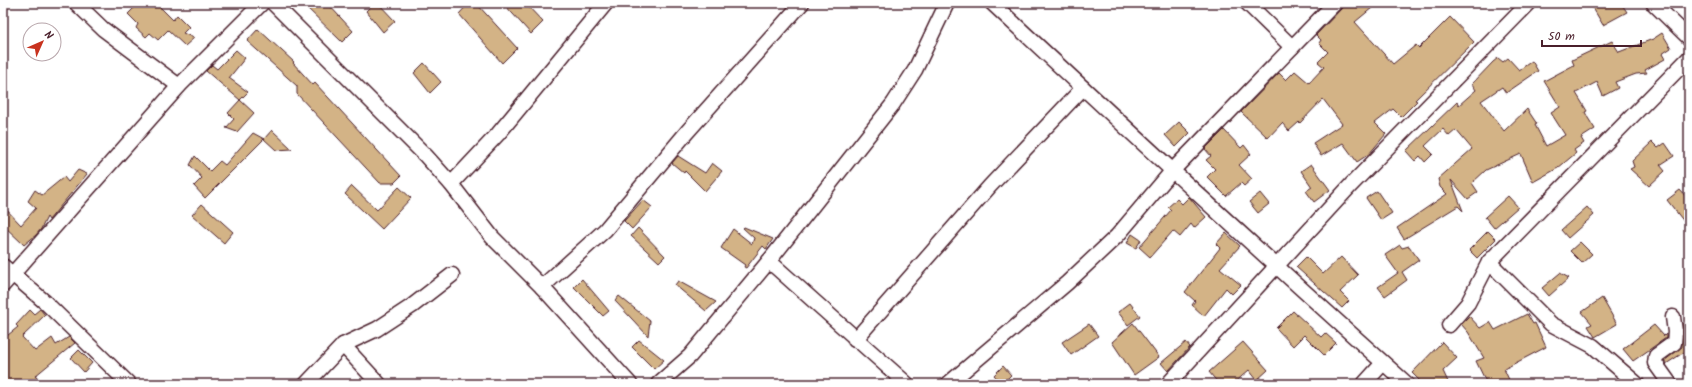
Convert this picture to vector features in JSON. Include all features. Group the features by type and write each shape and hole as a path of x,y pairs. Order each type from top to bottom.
{"street":[{"path":"76,3 103,29 179,86"},
{"path":"3,285 8,270 53,227 179,86 262,3"},
{"path":"272,3 426,156 451,184 492,237 542,287 630,384"},
{"path":"451,184 498,134 606,3"},
{"path":"542,287 605,230 687,132 802,3"},
{"path":"658,384 690,356 769,261 893,104 915,70 948,3"},
{"path":"992,3 1173,170 1276,268 1371,350 1383,363 1407,384"},
{"path":"1247,3 1292,47"},
{"path":"948,384 1067,283 1117,236 1173,170 1335,3"},
{"path":"1168,384 1351,185 1529,3"},
{"path":"1653,3 1689,38"},
{"path":"1449,325 1468,303 1489,262 1689,58"},
{"path":"855,340 990,186 1083,88"},
{"path":"769,261 831,316 855,340 907,384"},
{"path":"1489,262 1551,324 1593,346 1637,384"},
{"path":"8,270 45,302 129,384"},
{"path":"306,384 342,345 377,329 412,306 452,275"},
{"path":"1670,384 1655,363 1656,356 1674,344 1675,332 1673,317"},
{"path":"342,345 379,384"},
{"path":"1364,384 1383,363"}],"building":[{"path":"139,3 156,3 173,20 177,15 189,27 183,33 194,38 185,46 168,30 158,40 150,33 146,37 136,28 138,24 128,14"},
{"path":"302,3 327,3 353,31 342,42"},
{"path":"374,3 378,3 395,21 383,32 366,11"},
{"path":"469,3 476,3 517,48 502,63 459,14"},
{"path":"503,3 525,3 543,22 531,34"},
{"path":"1344,3 1378,3 1355,22 1393,64 1416,45 1419,48 1450,17 1474,42 1415,100 1417,101 1401,117 1393,109 1375,123 1386,134 1369,154 1357,162 1343,143 1321,156 1313,143 1342,124 1323,99 1300,123 1299,122 1289,131 1282,123 1268,138 1241,112 1279,73 1286,80 1295,71 1309,83 1324,67 1318,62 1328,52 1319,43 1321,40 1316,35 1341,9"},
{"path":"1590,3 1621,3 1627,12 1603,25"},
{"path":"258,29 294,62 293,63 313,85 315,83 401,176 394,183 380,183 297,94 297,86 247,41"},
{"path":"1662,33 1671,48 1662,54 1665,59 1645,70 1647,73 1636,74 1615,82 1618,88 1603,96 1597,82 1576,93 1587,111 1585,112 1595,129 1581,138 1584,143 1574,150 1576,153 1558,168 1533,182 1521,154 1486,170 1472,183 1478,192 1468,199 1451,180 1463,211 1458,206 1404,239 1397,228 1447,194 1440,187 1438,179 1472,149 1456,130 1449,136 1443,129 1425,146 1433,154 1425,162 1420,156 1415,161 1406,151 1457,102 1459,105 1476,90 1472,84 1498,58 1503,62 1508,58 1519,70 1532,61 1538,71 1506,93 1502,87 1481,101 1504,131 1527,109 1537,124 1535,125 1546,146 1565,135 1551,113 1560,107 1544,81 1574,65 1572,60 1612,41 1619,52 1653,39"},
{"path":"236,50 245,58 229,78 248,92 240,100 206,71 212,65 217,69"},
{"path":"424,63 441,82 430,93 414,73"},
{"path":"240,100 254,113 237,132 226,128 234,119 228,113"},
{"path":"1179,122 1190,133 1176,147 1165,135"},
{"path":"272,130 292,149 276,150 264,139"},
{"path":"1224,130 1241,148 1244,145 1251,154 1239,165 1252,179 1244,186 1241,183 1226,196 1207,177 1215,169 1206,160 1211,156 1205,149"},
{"path":"253,133 264,139 205,198 194,186 202,178 190,165 195,156 210,171 220,161 225,165"},
{"path":"1652,142 1658,148 1665,143 1674,156 1660,165 1665,171 1649,186 1630,169 1634,167 1632,161"},
{"path":"678,156 705,173 712,163 722,171 705,191 685,171 684,173 672,163"},
{"path":"1311,164 1330,190 1314,202 1306,191 1312,187 1301,171"},
{"path":"78,170 87,174 49,220 47,217 36,235 24,245 3,225 3,206 21,225 36,208 28,201 35,190 42,195 64,177 68,182"},
{"path":"352,186 377,210 399,187 411,198 382,229 345,194"},
{"path":"1680,190 1689,200 1689,228 1667,200"},
{"path":"1377,191 1392,213 1381,220 1366,198"},
{"path":"1260,193 1269,204 1258,213 1249,202"},
{"path":"1508,196 1518,207 1494,228 1485,217"},
{"path":"1189,197 1206,217 1194,228 1191,224 1180,237 1173,231 1150,257 1139,247 1171,210 1168,207 1177,199 1182,204"},
{"path":"643,200 652,207 632,229 624,221"},
{"path":"202,204 233,232 224,243 192,215"},
{"path":"1587,207 1594,215 1568,238 1561,230"},
{"path":"744,227 773,239 766,249 763,246 746,268 744,267 745,265 721,248 733,229 752,244 754,238 743,228"},
{"path":"638,228 665,256 659,262 631,236"},
{"path":"1488,231 1496,239 1477,258 1469,250"},
{"path":"1226,233 1240,246 1220,268 1241,285 1232,294 1226,288 1204,316 1192,305 1195,301 1185,292 1220,248 1216,244"},
{"path":"1132,234 1141,240 1136,248 1127,243"},
{"path":"1580,242 1592,254 1582,263 1570,251"},
{"path":"1400,245 1402,248 1409,246 1419,260 1402,272 1407,280 1385,296 1378,287 1398,273 1385,255"},
{"path":"1306,257 1323,274 1341,257 1358,275 1340,292 1349,301 1342,308 1296,267"},
{"path":"1560,273 1569,278 1549,296 1542,288"},
{"path":"582,279 609,311 603,316 574,287"},
{"path":"678,281 716,302 706,311 675,285"},
{"path":"619,296 650,321 648,336 615,301"},
{"path":"1602,298 1617,324 1595,337 1588,326 1592,324 1582,312"},
{"path":"1130,303 1140,316 1128,325 1118,312"},
{"path":"40,309 45,315 22,337 35,351 52,338 56,345 69,337 75,343 35,376 42,384 3,384 3,339 18,327 16,325 30,310 34,314"},
{"path":"1293,311 1321,337 1325,333 1336,343 1324,355 1304,335 1293,346 1276,328"},
{"path":"1527,314 1533,324 1535,323 1546,347 1504,369 1511,384 1487,384 1476,361 1484,358 1468,332 1461,324 1469,316 1480,328 1490,322 1495,330"},
{"path":"1683,322 1689,330 1689,349 1666,364 1664,361 1682,347"},
{"path":"1133,323 1159,357 1134,375 1112,342"},
{"path":"1089,324 1098,336 1071,355 1062,342"},
{"path":"1654,325 1664,336 1666,334 1666,338 1633,361 1623,349"},
{"path":"639,340 664,360 654,369 632,347"},
{"path":"1186,342 1190,347 1168,371 1161,363"},
{"path":"1243,342 1268,370 1257,380 1249,370 1233,384 1219,384 1209,372"},
{"path":"1442,342 1457,358 1443,371 1449,384 1423,384 1412,373"},
{"path":"79,350 92,363 84,372 71,358"},
{"path":"1003,366 1011,375 1002,384 994,375"}]}
